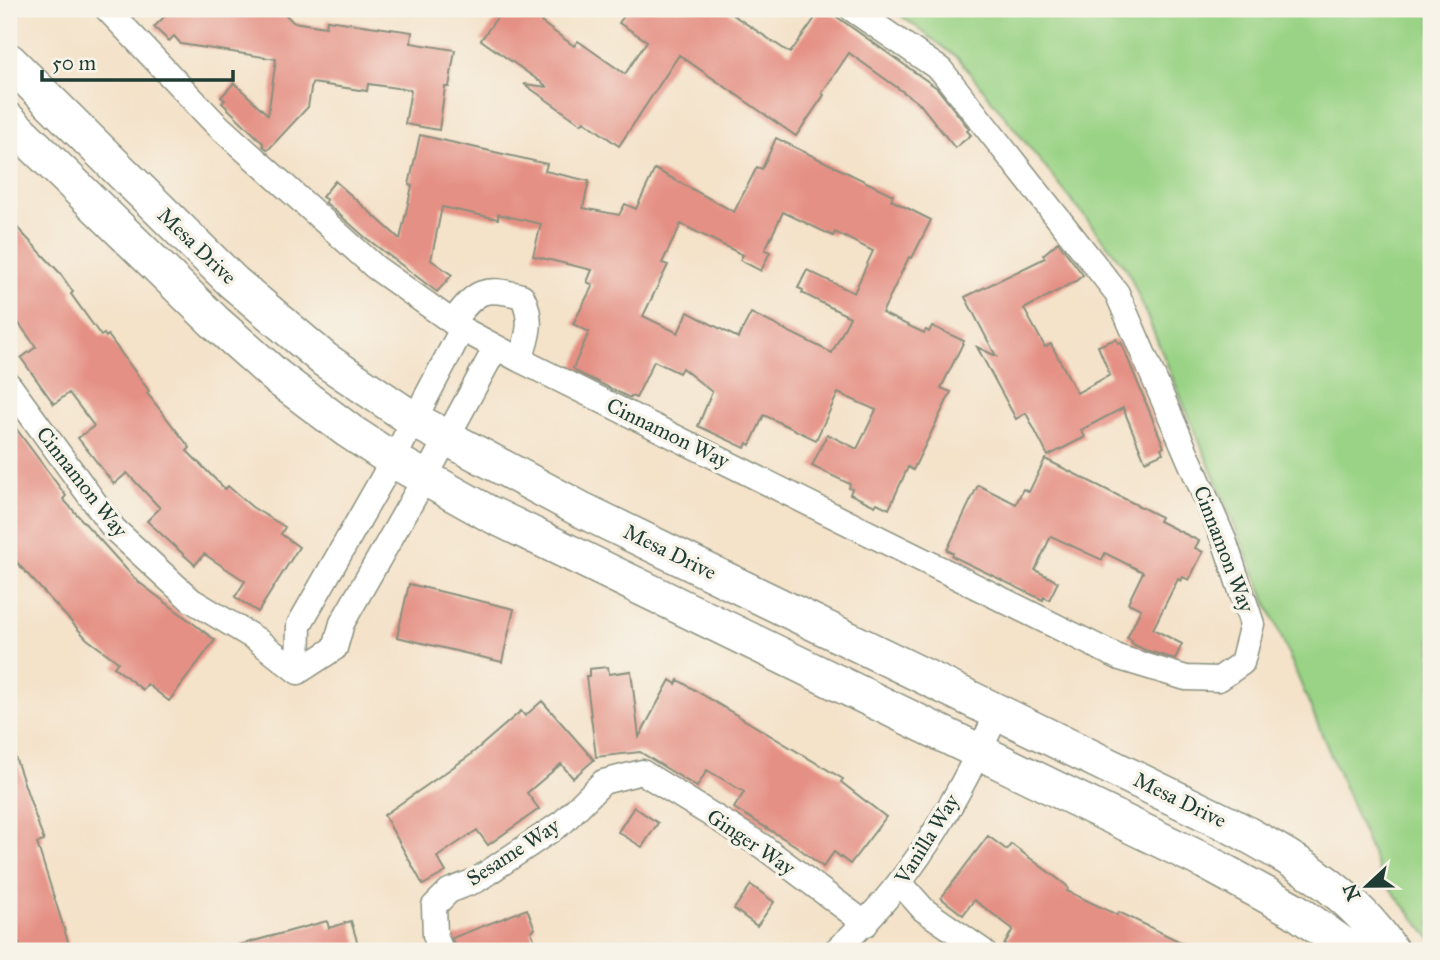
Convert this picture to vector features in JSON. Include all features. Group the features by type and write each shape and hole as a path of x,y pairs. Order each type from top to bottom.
{"main road":[{"name":"Mesa Drive","path":"9,61 233,282 325,359 414,420 580,509 1228,824 1292,858 1346,898 1380,934 1391,951"},
{"name":"Mesa Drive","path":"9,121 215,322 267,368 349,431 393,460 488,513 1204,861 1294,910 1352,951"}],"street":[{"name":"Cinnamon Way","path":"107,9 215,123 374,267 457,325 520,360 1120,658 1186,678 1219,679 1242,663 1252,624 1224,540 1117,293 941,70 852,9"},
{"path":"298,672 299,625 393,460 470,300 484,292 499,290 522,296 529,309 530,332 520,360"},
{"path":"298,672 335,648 342,623 496,347"},
{"name":"Cinnamon Way","path":"9,385 114,529 191,600 256,639 298,672"},
{"name":"Vanilla Way","path":"835,951 866,924 901,884 926,847 980,751 998,712"},
{"name":"Ginger Way","path":"630,774 642,772 762,846 866,924"},
{"name":"Sesame Way","path":"441,951 435,935 434,906 449,891 477,880 563,822 603,782 630,774"},
{"path":"901,884 924,910 983,951"}],"green space":[{"path":"892,9 1431,9 1431,939 1383,880 1128,271 958,58"}],"building":[{"path":"172,9 280,9 293,22 326,27 327,20 412,32 411,43 455,50 449,87 445,87 439,130 405,124 411,90 368,84 367,91 312,83 308,107 268,150 222,103 225,100 221,97 234,83 268,115 276,59 181,44 174,36 169,41 154,27"},
{"path":"503,9 550,9 541,22 574,46 578,41 625,74 647,41 619,23 629,9 724,9 790,53 821,10 825,13 827,10 937,88 971,135 955,148 920,104 849,53 796,136 679,55 619,146 584,121 581,124 524,84 548,87 481,40"},
{"path":"420,135 547,164 545,171 589,181 583,208 619,215 625,204 636,209 655,169 734,212 757,167 762,169 776,138 893,195 891,200 931,220 912,258 909,257 882,313 924,333 926,330 929,332 932,326 964,341 941,388 951,392 913,470 908,467 889,509 877,503 875,506 850,494 850,484 812,466 827,434 857,449 876,410 838,393 816,440 764,415 750,445 747,443 745,448 698,426 712,392 682,368 679,373 654,361 636,398 630,398 573,368 589,332 573,324 593,285 587,282 592,270 533,256 541,224 498,214 498,219 442,207 431,260 452,275 437,292 366,238 322,197 335,181 400,239 412,186 409,185","holes":["783,212 833,236 835,232 873,251 854,293 807,270 798,288 803,290 802,293 850,317 832,353 751,313 738,338 688,312 678,333 643,316 668,265 662,263 681,224 743,255 740,260 761,271 770,252 765,250"]},
{"path":"9,219 59,272 101,336 108,335 149,391 147,393 190,448 187,451 225,489 228,486 252,507 285,527 281,534 299,547 258,612 235,597 245,581 204,554 195,565 147,521 160,508 127,473 114,484 78,438 94,426 69,393 54,404 21,358 36,347 9,310"},
{"path":"1058,242 1083,275 1024,309 1045,347 1051,344 1077,393 1110,375 1098,346 1116,339 1118,343 1121,342 1164,447 1161,448 1163,453 1145,461 1123,408 1081,430 1085,437 1048,456 1026,413 1016,419 977,347 996,356 965,297 1045,258 1043,255"},
{"path":"9,419 66,496 63,499 136,580 215,640 169,701 147,684 143,690 114,667 118,662 87,639 9,554"},
{"path":"1045,459 1161,517 1159,521 1199,541 1195,548 1203,552 1189,580 1183,577 1181,581 1178,579 1153,629 1182,644 1175,659 1145,650 1127,638 1141,609 1128,603 1143,572 1105,553 1102,560 1051,536 1035,570 1058,582 1049,600 1044,597 1043,600 952,556 953,553 947,550 978,485 1016,504 1023,489 1029,492"},
{"path":"409,584 514,609 502,662 397,637"},
{"path":"608,667 609,674 631,671 639,737 670,680 676,684 678,680 843,779 841,782 886,817 850,864 834,852 823,867 796,846 734,808 744,792 707,770 697,787 640,752 596,757 586,676 589,676 589,669"},
{"path":"542,701 594,760 573,778 561,764 527,793 539,809 488,845 477,830 437,857 446,872 423,885 384,815 469,756 521,711 525,716"},
{"path":"9,748 12,748 44,841 37,843 71,951 21,951 19,943 9,946"},
{"path":"634,807 658,823 642,847 618,832"},
{"path":"988,836 1007,850 1011,844 1066,885 1067,891 1117,915 1119,912 1199,951 1014,951 1004,945 1013,929 974,900 963,915 941,898"},
{"path":"751,885 774,902 757,926 734,909"},
{"path":"527,909 535,929 531,931 539,951 456,951 452,938"},
{"path":"327,921 329,928 351,921 360,951 240,951 239,945"}]}
